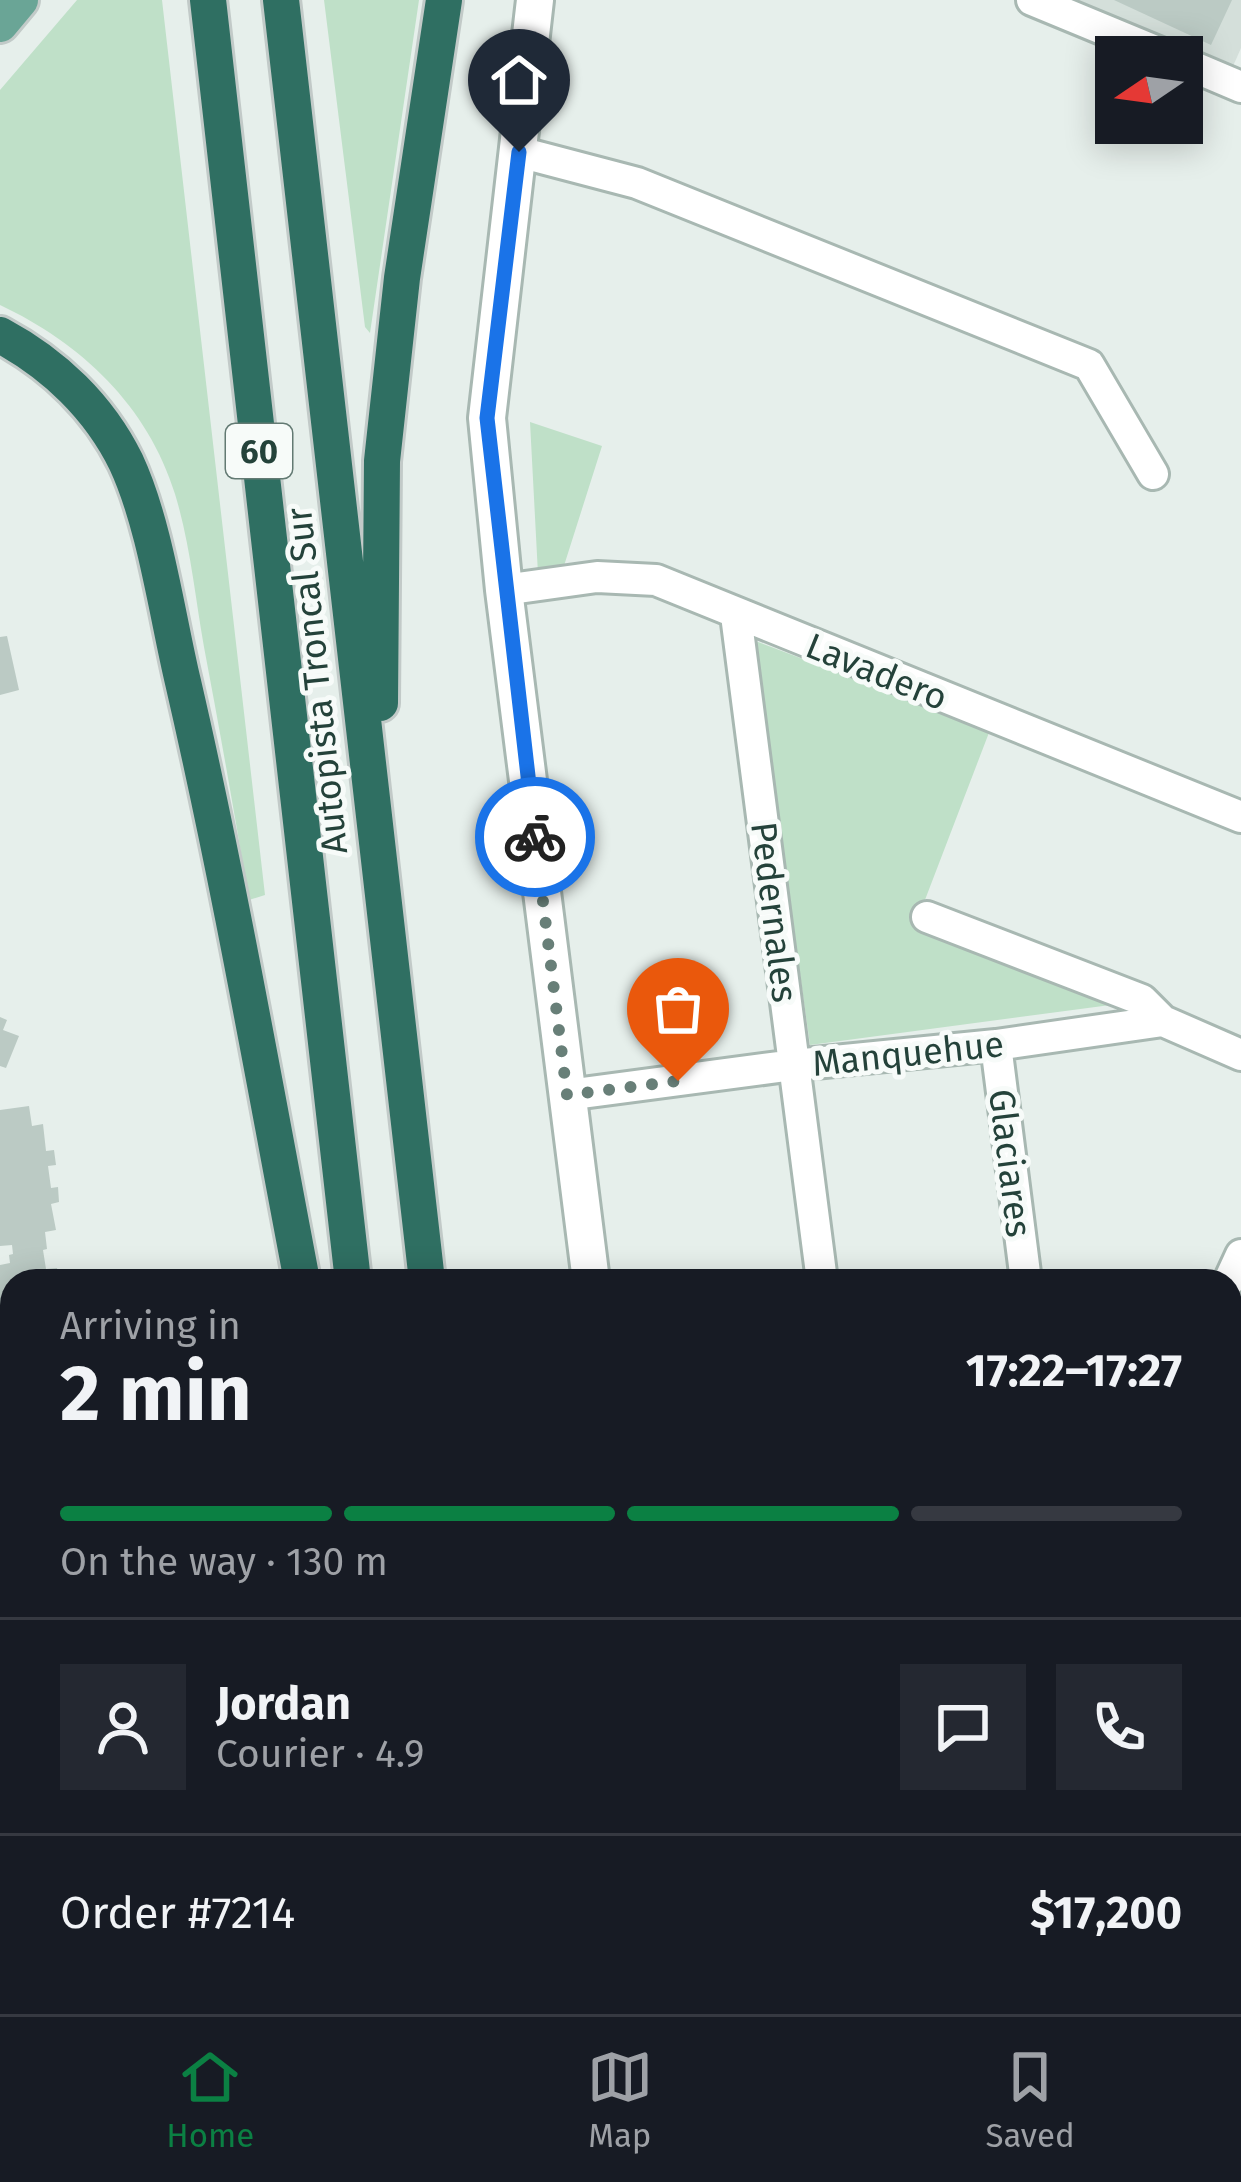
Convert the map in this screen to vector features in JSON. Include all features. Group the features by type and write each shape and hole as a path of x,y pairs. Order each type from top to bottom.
{"highway":[{"name":"Autopista Troncal Sur","path":"208,0 351,1269"},
{"name":"Autopista Troncal Sur","path":"280,0 426,1269"},
{"path":"379,868 382,461 402,278 444,0"},
{"path":"0,335 62,377 87,403 109,432 140,496 214,819 300,1269"}],"main road":[{"path":"0,24 20,0"}],"street":[{"path":"535,0 487,418 504,590 589,1269"},
{"path":"1032,0 1119,36"},
{"path":"1203,71 1241,86"},
{"path":"519,152 637,183 1089,365 1153,474"},
{"name":"Lavadero","path":"504,590 597,577 656,580 1241,817"},
{"name":"Pedernales","path":"736,615 820,1269"},
{"path":"926,916 1142,1000 1163,1021 1241,1055"},
{"name":"Manquehue","path":"567,1095 1163,1021"},
{"name":"Glaciares","path":"996,1045 1024,1269"}],"shaded area":[{"path":"1057,0 1241,0 1241,48 1230,73 1203,62 1203,36 1142,36"}],"green space":[{"path":"77,0 162,0 265,895 249,900 188,550 163,462 148,433 108,381 58,338 0,305 0,90"},
{"path":"324,0 419,0 370,333 365,327"},
{"path":"530,422 602,446 562,572 538,574"},
{"path":"753,640 990,730 915,926 1118,1004 810,1045"}],"building":[{"path":"1114,0 1232,0 1211,45 1203,36 1192,36"},
{"path":"7,636 19,690 0,695 0,637"},
{"path":"0,1017 7,1020 3,1030 19,1036 6,1068 0,1066"},
{"path":"29,1106 32,1126 43,1124 46,1151 54,1150 56,1165 48,1166 59,1202 51,1204 56,1230 45,1232 46,1269 0,1269 10,1263 13,1254 12,1245 0,1246 0,1110"}],"way so far":[{"path":"535,837 567,1095 678,1081"}],"route":[{"path":"519,152 487,418 535,837"}]}
